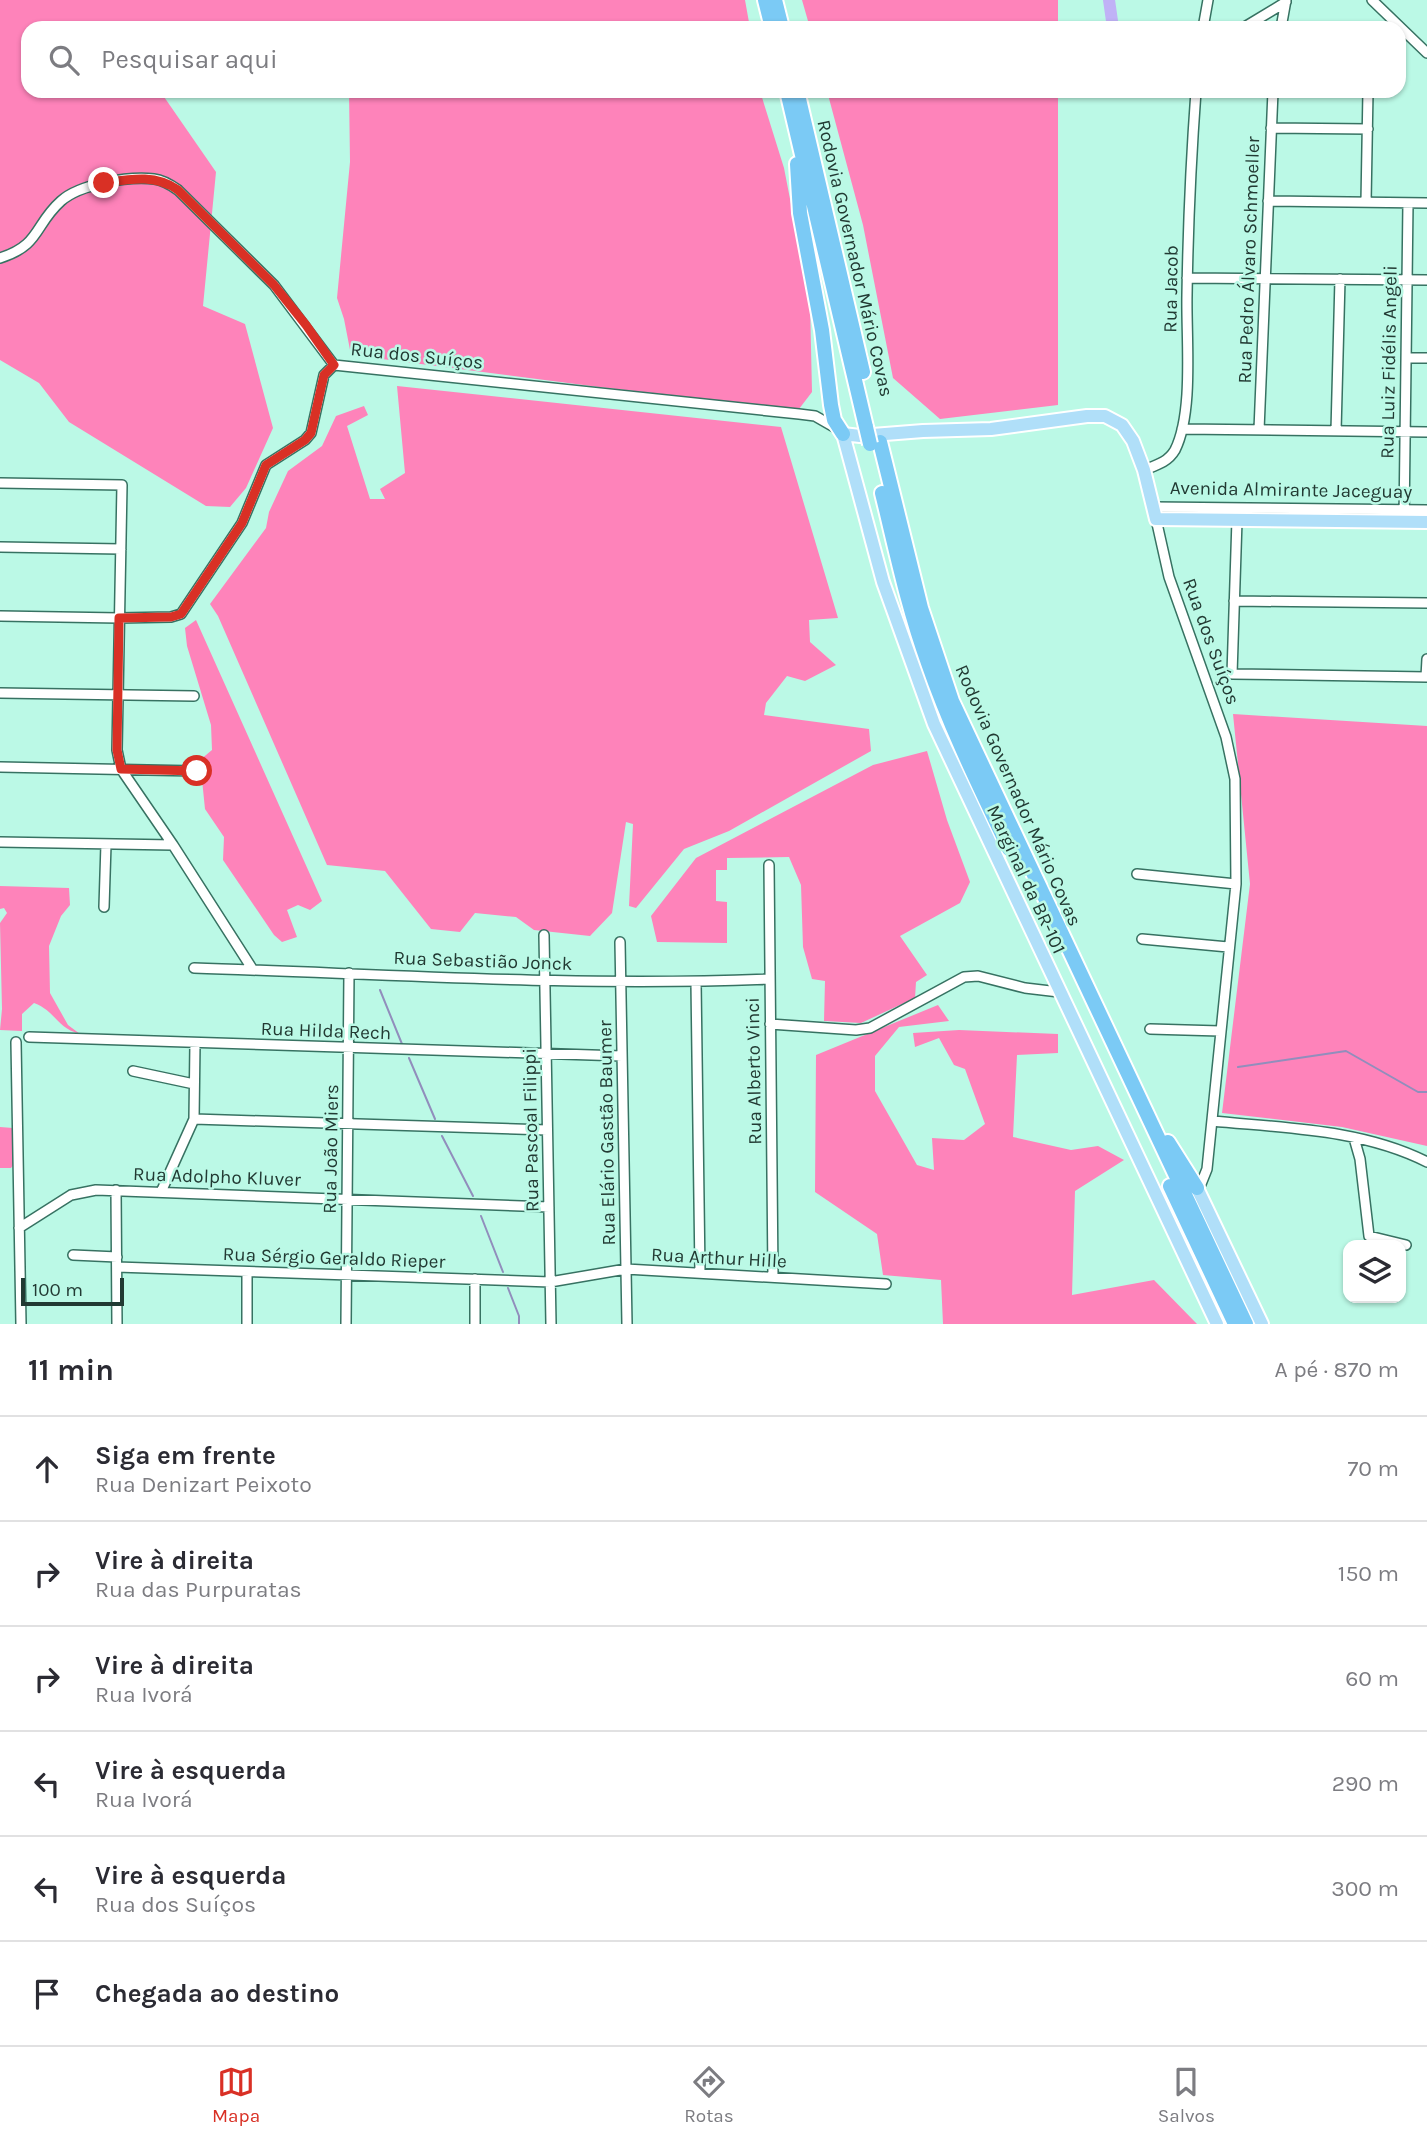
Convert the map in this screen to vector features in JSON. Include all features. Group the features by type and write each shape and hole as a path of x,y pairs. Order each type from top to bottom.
{"highway":[{"path":"765,0 770,21"},
{"path":"775,0 780,21"},
{"name":"Rodovia Governador Mário Covas","path":"788,98 871,426"},
{"name":"Rodovia Governador Mário Covas","path":"799,98 910,606 947,715 1235,1324"},
{"path":"794,124 800,213 822,330 831,405 834,420 843,434"},
{"name":"Rodovia Governador Mário Covas","path":"875,443 921,608 948,691 1246,1324"},
{"path":"1133,1088 1197,1188"}],"main road":[{"name":"Rua dos Suíços","path":"843,434 860,436 990,429 1105,416 1118,422 1127,431 1144,470 1155,513"},
{"name":"Marginal da BR-101","path":"843,434 876,560 925,700 953,767 1217,1324"},
{"name":"Avenida Almirante Jaceguay","path":"1155,513 1237,520 1404,516 1427,522"},
{"path":"1197,1188 1262,1324"}],"street":[{"path":"1204,21 1208,0"},
{"path":"1372,0 1394,21"},
{"path":"1254,21 1286,1"},
{"path":"1282,21 1286,1"},
{"path":"1406,33 1427,53"},
{"name":"Rua Jacob","path":"1144,470 1163,463 1170,457 1182,429 1187,384 1187,278 1196,98"},
{"name":"Rua Pedro Álvaro Schmoeller","path":"1259,430 1273,98"},
{"path":"1366,202 1368,98"},
{"path":"1271,128 1367,129"},
{"name":"Rua dos Suíços","path":"0,258 26,246 37,235 52,211 70,194 104,183 162,180 178,190 274,285 334,365 815,416 830,423 843,434"},
{"path":"1268,201 1427,203"},
{"name":"Rua Luiz Fidélis Angeli","path":"1404,516 1408,203"},
{"path":"1187,278 1427,280"},
{"path":"1336,431 1340,279"},
{"path":"1406,358 1427,358"},
{"path":"0,616 119,618 171,617 181,614 242,523 266,465 305,440 311,433 324,375 334,365"},
{"path":"815,416 831,405"},
{"path":"1182,429 1427,432"},
{"path":"0,483 122,485 117,750 121,769 253,970"},
{"name":"Avenida Almirante Jaceguay","path":"1155,513 1404,516 1427,510"},
{"name":"Rua dos Suíços","path":"1155,513 1169,578 1230,749 1235,779 1236,884 1207,1170 1197,1188"},
{"path":"1237,520 1232,674 1427,677 1427,659"},
{"path":"0,547 121,549"},
{"path":"1234,601 1427,603"},
{"path":"0,693 194,696"},
{"path":"0,767 197,771"},
{"path":"0,842 173,845"},
{"path":"104,907 106,844"},
{"name":"Rua Alberto Vinci","path":"769,865 773,1277"},
{"path":"1137,874 1236,884"},
{"name":"Rua Pascoal Filippi","path":"544,935 551,1324"},
{"path":"1142,939 1228,947"},
{"name":"Rua Elário Gastão Baumer","path":"620,942 627,1324"},
{"name":"Rua Sebastião Jonck","path":"194,968 621,982 770,979"},
{"name":"Rua João Miers","path":"346,1324 349,973"},
{"path":"770,1024 856,1030 870,1028 964,977 978,976 1025,989 1059,992"},
{"path":"696,982 700,1273"},
{"path":"1150,1028 1220,1031"},
{"name":"Rua Hilda Rech","path":"29,1037 622,1056"},
{"path":"16,1042 21,1324"},
{"path":"161,1192 194,1119 195,1043"},
{"path":"133,1071 194,1084"},
{"path":"194,1119 547,1130"},
{"path":"1212,1121 1305,1130 1354,1138 1397,1149 1427,1162"},
{"path":"1354,1138 1360,1159 1368,1236 1385,1240"},
{"path":"117,1190 117,1324"},
{"name":"Rua Adolpho Kluver","path":"19,1228 71,1195 86,1191 549,1207"},
{"name":"Rua Sérgio Geraldo Rieper","path":"73,1255 117,1262 247,1272 550,1282"},
{"name":"Rua Arthur Hille","path":"550,1282 626,1269 886,1284"},
{"path":"247,1272 247,1324"},
{"path":"475,1279 475,1324"}],"shaded area":[{"path":"0,0 745,0 749,21 21,21 21,98 165,98 216,172 203,306 245,324 273,428 246,488 230,507 206,506 69,422 39,383 0,360"},
{"path":"802,0 1058,0 1058,21 808,21"},
{"path":"349,98 762,98 784,168 810,302 812,392 799,409 351,355 337,298 350,162"},
{"path":"829,98 1058,98 1058,405 940,419 893,378 863,225"},
{"path":"397,386 781,427 838,618 809,620 810,642 836,665 805,681 787,676 766,703 764,715 869,729 871,751 729,831 684,849 636,908 629,906 633,824 626,822 612,913 590,936 534,930 516,917 475,913 460,932 431,929 385,871 327,865 218,616 210,604 266,528 269,512 288,471 322,446 336,416 364,406 368,415 347,426 370,499 385,499 380,489 405,473"},
{"path":"196,620 322,901 310,910 298,905 287,910 297,937 282,942 274,935 223,860 224,837 205,809 200,760 212,750 211,725 187,646 185,628"},
{"path":"1233,714 1427,726 1427,1146 1342,1127 1222,1113 1250,884"},
{"path":"927,751 947,820 970,882 960,903 900,936 927,975 916,982 915,998 861,1023 824,1021 825,981 812,979 803,947 801,885 789,857 727,858 727,870 716,870 716,901 727,902 727,943 657,942 651,916 696,858 873,765"},
{"path":"0,886 69,888 70,905 61,916 49,946 50,993 68,1025 80,1034 34,1003 22,1014 22,1031 0,1030 0,923 7,913 4,908 0,909"},
{"path":"938,1005 949,1021 899,1027 875,1056 875,1091 917,1165 934,1170 932,1138 964,1140 985,1124 965,1069 954,1065 939,1038 915,1047 913,1033 959,1030 1058,1034 1058,1053 1017,1055 1013,1137 1071,1150 1098,1146 1124,1160 1075,1191 1072,1295 1154,1280 1197,1324 943,1324 941,1280 883,1275 877,1234 815,1192 816,1055"},
{"path":"0,1127 13,1128 14,1164 11,1168 0,1168"}],"waterway":[{"path":"1109,0 1112,21"},
{"path":"380,990 402,1044"},
{"path":"1238,1067 1346,1051 1418,1092 1427,1092"},
{"path":"409,1058 435,1119"},
{"path":"442,1136 473,1196"},
{"path":"481,1216 503,1272"},
{"path":"508,1288 519,1316 519,1324"}],"route":[{"path":"104,183 153,178 178,190 274,285 334,365 324,375 311,433 305,440 266,465 242,523 181,614 171,617 119,618 117,750 121,769 197,771"}]}
